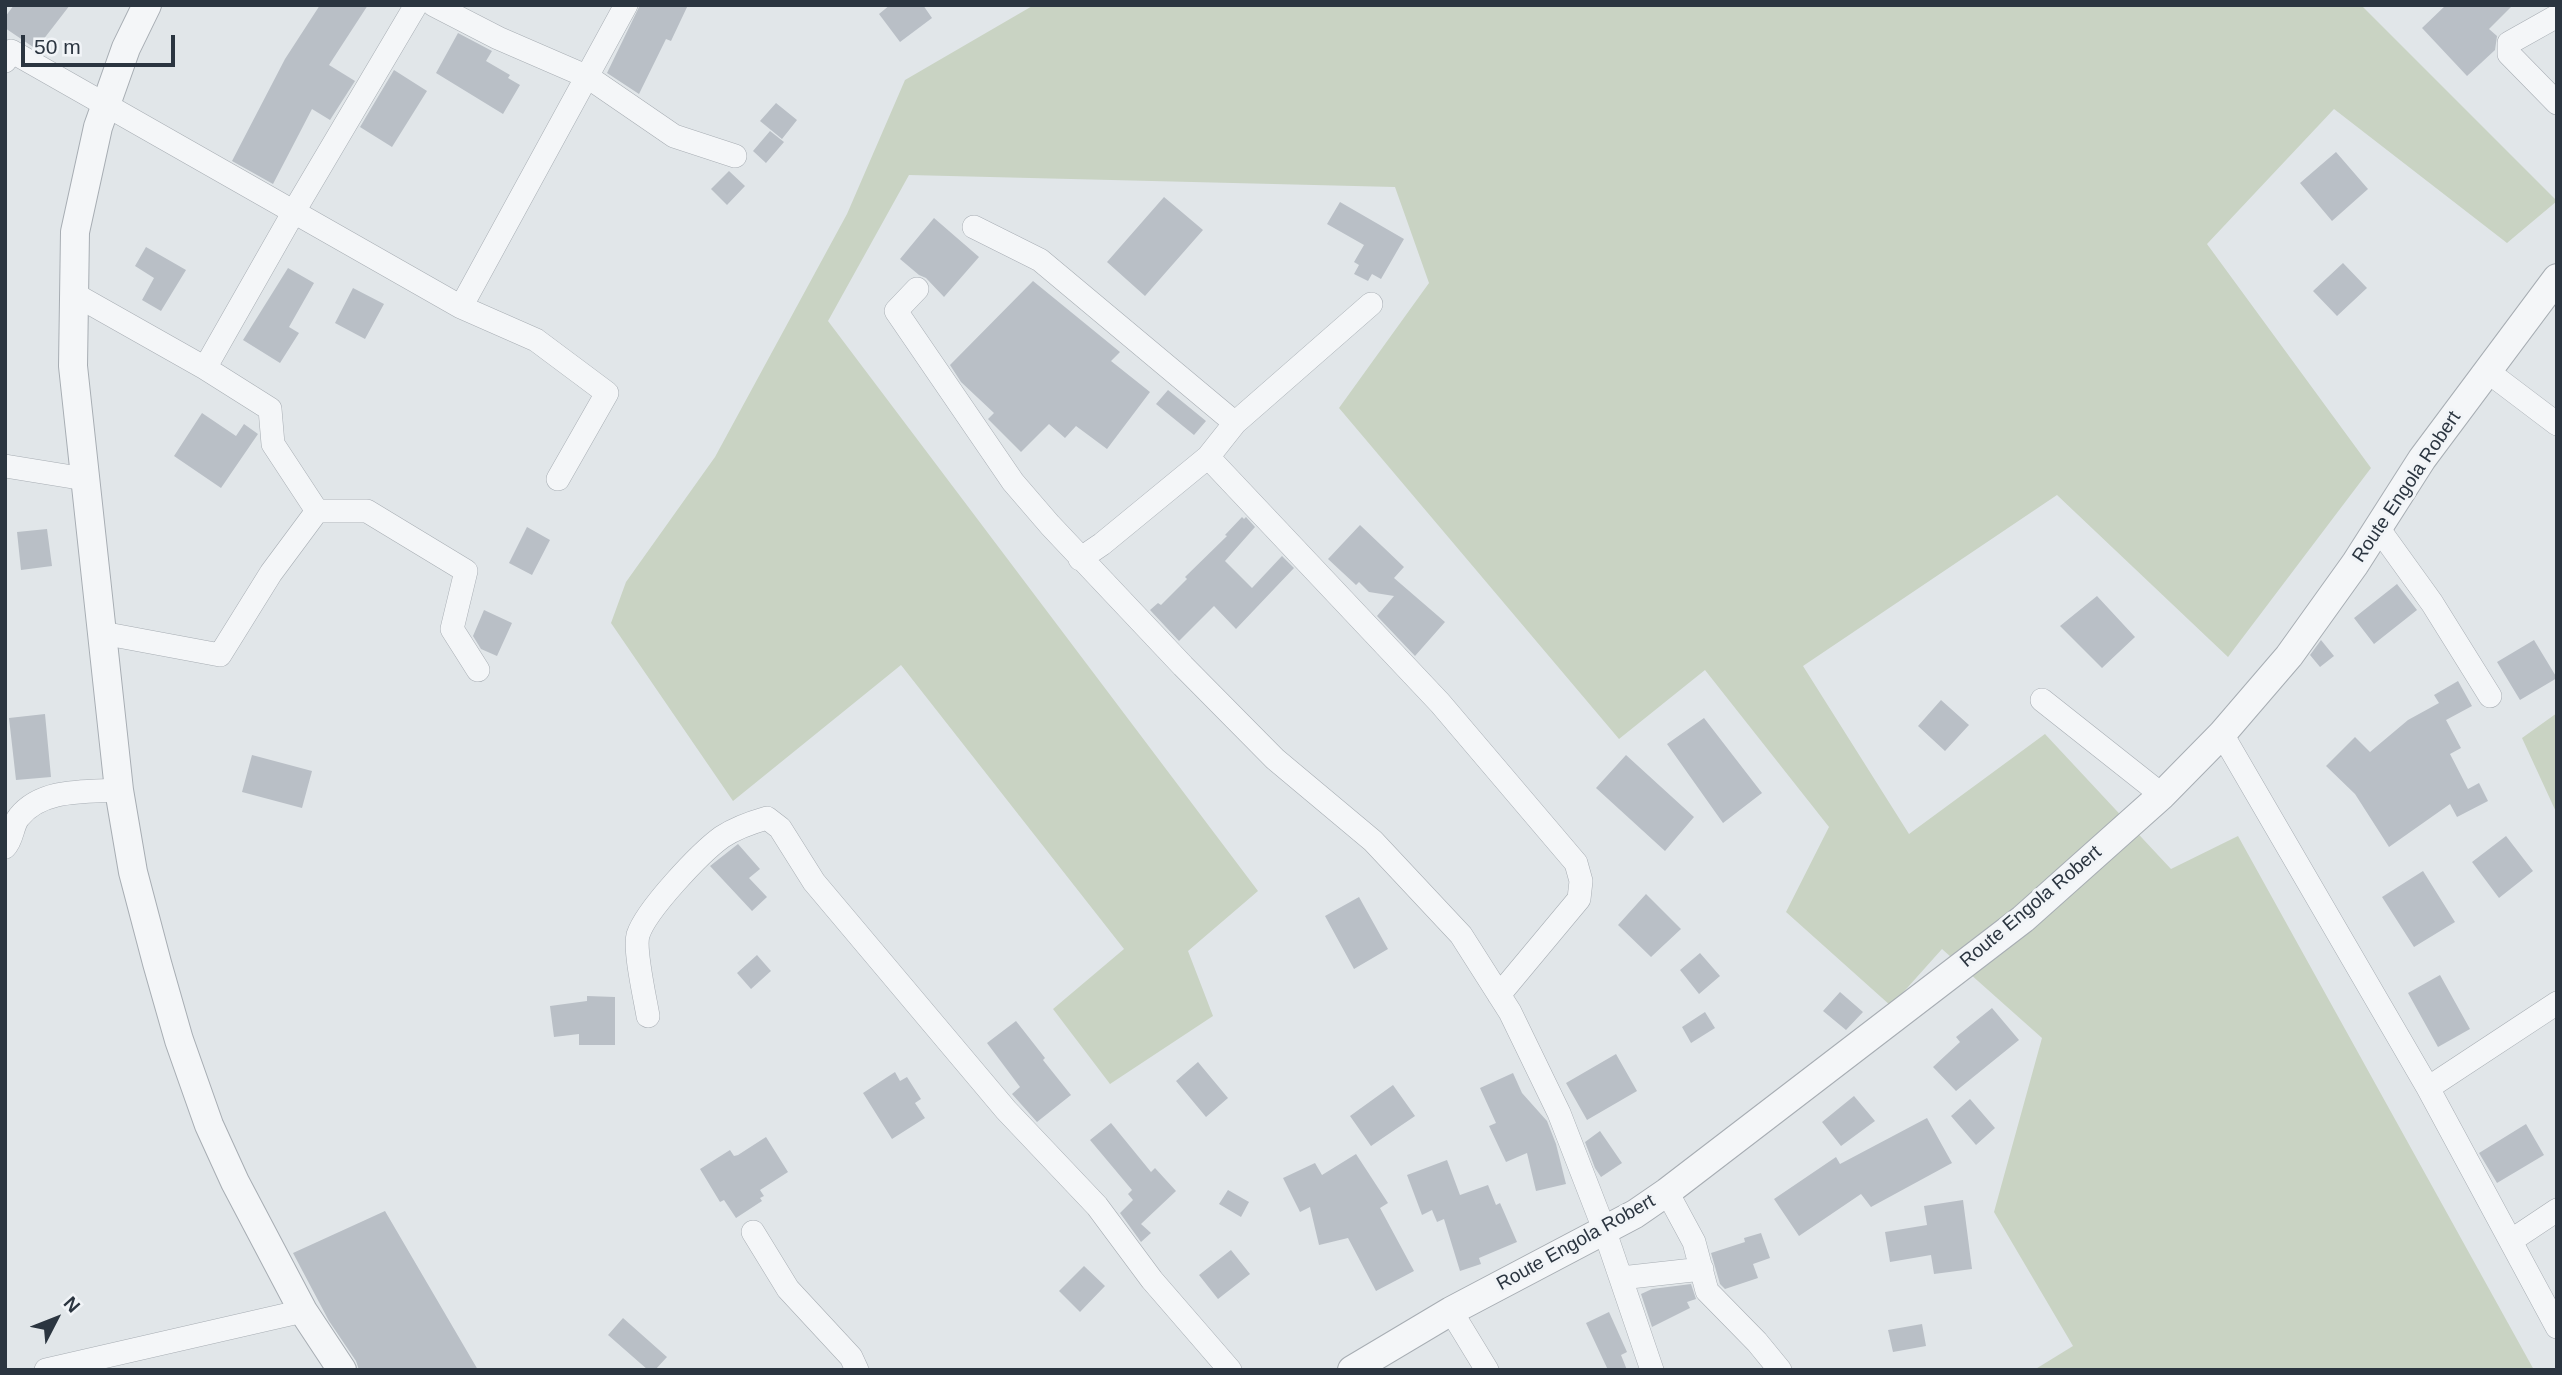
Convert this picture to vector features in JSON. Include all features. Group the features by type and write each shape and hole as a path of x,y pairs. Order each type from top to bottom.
{"street":[{"path":"148,5 127,48 98,128 75,232 73,366 119,790 133,872 179,1040 220,1148 303,1311 342,1370"},
{"path":"205,368 416,5"},
{"path":"435,5 498,38 588,77 674,135 735,156"},
{"path":"461,307 626,5"},
{"path":"2557,16 2510,43 2509,54 2557,103"},
{"path":"5,61 11,51 461,307 537,340 607,393 558,479"},
{"path":"974,227 1040,260 1235,423"},
{"name":"Route Engola Robert","path":"1352,1370 1451,1311 1634,1214 1667,1192 2023,919 2162,795 2222,734 2289,656 2378,528 2422,459 2557,278"},
{"path":"917,289 896,310 1013,482 1080,559 1275,759 1373,841 1461,936 1510,1012 1559,1114 1604,1229 1652,1370"},
{"path":"74,294 205,368 270,409 273,444 317,511"},
{"path":"1080,559 1208,457 1235,423 1371,304"},
{"path":"2487,371 2557,424"},
{"path":"1208,457 1440,703 1576,863 1581,881 1579,900 1499,995"},
{"path":"5,466 85,479"},
{"path":"102,633 220,655 271,573 317,511"},
{"path":"317,511 367,511 466,571 453,629 478,670"},
{"path":"2378,528 2432,603 2490,696"},
{"path":"2042,700 2162,795"},
{"path":"2222,734 2428,1088 2557,1327"},
{"path":"5,847 9,844 17,818 33,804 54,795 119,790"},
{"path":"648,1016 638,947 638,935 647,920 658,902 723,837 767,818 780,828 814,882 1006,1110 1097,1206 1152,1280 1230,1370"},
{"path":"2428,1088 2557,1003"},
{"path":"1667,1192 1694,1242 1703,1269 1704,1284 1711,1298 1757,1342 1780,1370"},
{"path":"2512,1240 2557,1210"},
{"path":"753,1232 788,1289 851,1357 857,1370"},
{"path":"1621,1278 1703,1269"},
{"path":"46,1370 303,1311"},
{"path":"1451,1311 1488,1370"}],"green space":[{"path":"1034,5 2361,5 2557,201 2507,243 2334,109 2207,244 2371,468 2228,657 2057,495 1803,666 1909,834 2045,734 2171,869 2238,836 2534,1370 2034,1370 2073,1346 1994,1212 2042,1038 1942,949 1891,1006 1786,912 1829,827 1705,670 1619,739 1339,408 1429,283 1395,187 909,175 828,321 1258,891 1188,951 1213,1016 1110,1084 1053,1009 1124,949 901,665 733,801 611,623 626,582 715,457 847,214 905,80"},
{"path":"2557,713 2557,814 2522,738"}],"building":[{"path":"14,5 70,5 36,49 5,28 5,17"},
{"path":"320,5 368,5 329,65 355,81 330,120 312,109 273,184 232,161 285,59"},
{"path":"640,5 688,5 671,41 666,39 639,94 607,73"},
{"path":"890,5 923,5 932,18 900,42 879,14"},
{"path":"2446,5 2513,5 2489,29 2497,36 2495,50 2467,76 2422,28"},
{"path":"458,33 492,51 486,61 510,75 508,78 520,85 503,114 436,73"},
{"path":"394,70 427,91 392,147 360,127"},
{"path":"776,103 797,120 782,139 760,121"},
{"path":"770,131 784,142 766,163 753,151"},
{"path":"2336,152 2368,189 2332,221 2300,183"},
{"path":"729,171 745,186 727,205 711,189"},
{"path":"1164,197 1203,230 1145,296 1107,262"},
{"path":"1340,202 1404,239 1381,279 1372,274 1368,281 1354,274 1359,265 1354,262 1364,245 1327,224"},
{"path":"934,218 979,257 944,297 926,278 900,259"},
{"path":"146,247 186,270 161,311 142,300 154,278 135,266"},
{"path":"2343,263 2367,288 2337,316 2313,291"},
{"path":"288,268 314,283 289,327 299,333 280,363 243,340"},
{"path":"1033,281 1120,352 1111,361 1150,392 1107,449 1076,426 1065,438 1049,424 1021,452 988,419 994,413 961,382 950,365"},
{"path":"353,288 384,304 365,339 335,323"},
{"path":"1168,390 1206,421 1194,435 1156,404"},
{"path":"202,413 236,436 244,424 258,434 221,488 174,456"},
{"path":"1242,517 1246,517 1255,527 1225,561 1252,588 1282,556 1294,568 1236,629 1214,606 1179,641 1150,610 1158,603 1161,605 1187,579 1185,577 1227,536 1225,535"},
{"path":"1360,525 1404,567 1394,578 1445,622 1415,656 1377,616 1394,596 1369,592 1359,582 1356,585 1328,559"},
{"path":"527,527 550,540 532,575 509,563"},
{"path":"47,529 52,566 21,570 17,532"},
{"path":"2397,584 2417,610 2374,644 2354,618"},
{"path":"2097,596 2135,637 2102,668 2060,626"},
{"path":"484,610 512,623 497,656 481,649 473,636"},
{"path":"2321,640 2334,656 2320,667 2310,655"},
{"path":"2534,640 2557,678 2520,700 2497,662"},
{"path":"2458,681 2472,706 2446,720 2461,748 2450,754 2468,789 2479,783 2488,801 2457,817 2450,804 2389,847 2355,794 2326,766 2355,737 2370,752 2408,720 2439,703 2434,695"},
{"path":"1941,700 1969,725 1945,751 1918,726"},
{"path":"45,714 51,777 16,780 9,718"},
{"path":"1704,718 1762,793 1723,823 1667,744"},
{"path":"252,755 312,771 302,808 242,792"},
{"path":"1626,755 1694,817 1665,851 1596,788"},
{"path":"2506,836 2533,871 2499,898 2472,862"},
{"path":"738,844 760,869 749,878 767,897 752,911 710,866"},
{"path":"2423,871 2455,922 2414,947 2382,897"},
{"path":"1646,894 1681,929 1651,957 1618,925"},
{"path":"1359,897 1388,949 1354,969 1325,916"},
{"path":"1700,953 1720,976 1699,994 1680,970"},
{"path":"757,955 771,971 751,989 737,973"},
{"path":"2440,975 2470,1029 2438,1047 2408,993"},
{"path":"1840,992 1863,1012 1846,1030 1823,1011"},
{"path":"587,996 615,997 615,1045 579,1045 579,1034 554,1037 550,1006 587,1001"},
{"path":"1992,1008 2019,1040 1956,1091 1933,1067 1960,1042 1956,1037"},
{"path":"1705,1012 1715,1028 1691,1043 1682,1027"},
{"path":"1016,1021 1071,1095 1037,1122 1012,1094 1020,1087 987,1043"},
{"path":"1616,1054 1637,1091 1587,1120 1566,1083"},
{"path":"1198,1062 1228,1098 1206,1117 1176,1081"},
{"path":"895,1072 900,1081 907,1077 921,1099 915,1103 925,1118 892,1139 863,1093"},
{"path":"1513,1073 1522,1093 1547,1121 1566,1184 1536,1191 1527,1153 1506,1162 1489,1126 1496,1123 1480,1088"},
{"path":"1393,1085 1415,1116 1371,1146 1350,1116"},
{"path":"1854,1096 1875,1121 1841,1146 1822,1122"},
{"path":"1970,1099 1995,1128 1976,1145 1951,1116"},
{"path":"1927,1118 1952,1163 1871,1207 1861,1194 1799,1236 1774,1199 1836,1157 1840,1164"},
{"path":"1111,1123 1151,1172 1155,1168 1176,1191 1141,1224 1151,1233 1141,1242 1120,1213 1133,1200 1128,1194 1132,1190 1090,1140"},
{"path":"2526,1124 2544,1155 2497,1183 2479,1153"},
{"path":"1600,1131 1622,1163 1601,1177 1585,1142"},
{"path":"766,1137 788,1172 760,1190 764,1196 760,1198 762,1201 736,1218 724,1200 720,1202 700,1169 730,1150 734,1156 738,1155"},
{"path":"1356,1154 1388,1203 1380,1208 1414,1271 1376,1291 1348,1238 1319,1245 1310,1207 1300,1212 1283,1178 1315,1163 1322,1175"},
{"path":"1447,1160 1460,1195 1488,1185 1496,1205 1500,1203 1517,1242 1479,1258 1481,1264 1460,1271 1444,1219 1437,1222 1432,1210 1422,1215 1407,1175"},
{"path":"1228,1190 1249,1202 1241,1217 1219,1204"},
{"path":"1963,1200 1972,1269 1934,1274 1931,1255 1890,1262 1885,1232 1927,1225 1924,1206"},
{"path":"385,1211 478,1370 359,1370 356,1361 329,1321 293,1253"},
{"path":"1761,1233 1770,1258 1753,1264 1758,1278 1725,1289 1720,1284 1711,1253 1745,1242 1744,1238"},
{"path":"1231,1250 1250,1274 1218,1299 1199,1275"},
{"path":"1084,1266 1105,1286 1080,1312 1059,1291"},
{"path":"1691,1284 1696,1299 1687,1302 1690,1308 1652,1327 1641,1294 1652,1289"},
{"path":"1609,1312 1627,1352 1621,1355 1627,1370 1608,1370 1586,1323"},
{"path":"623,1318 667,1357 655,1370 648,1370 608,1335"},
{"path":"1922,1324 1926,1346 1893,1352 1888,1330"}]}
